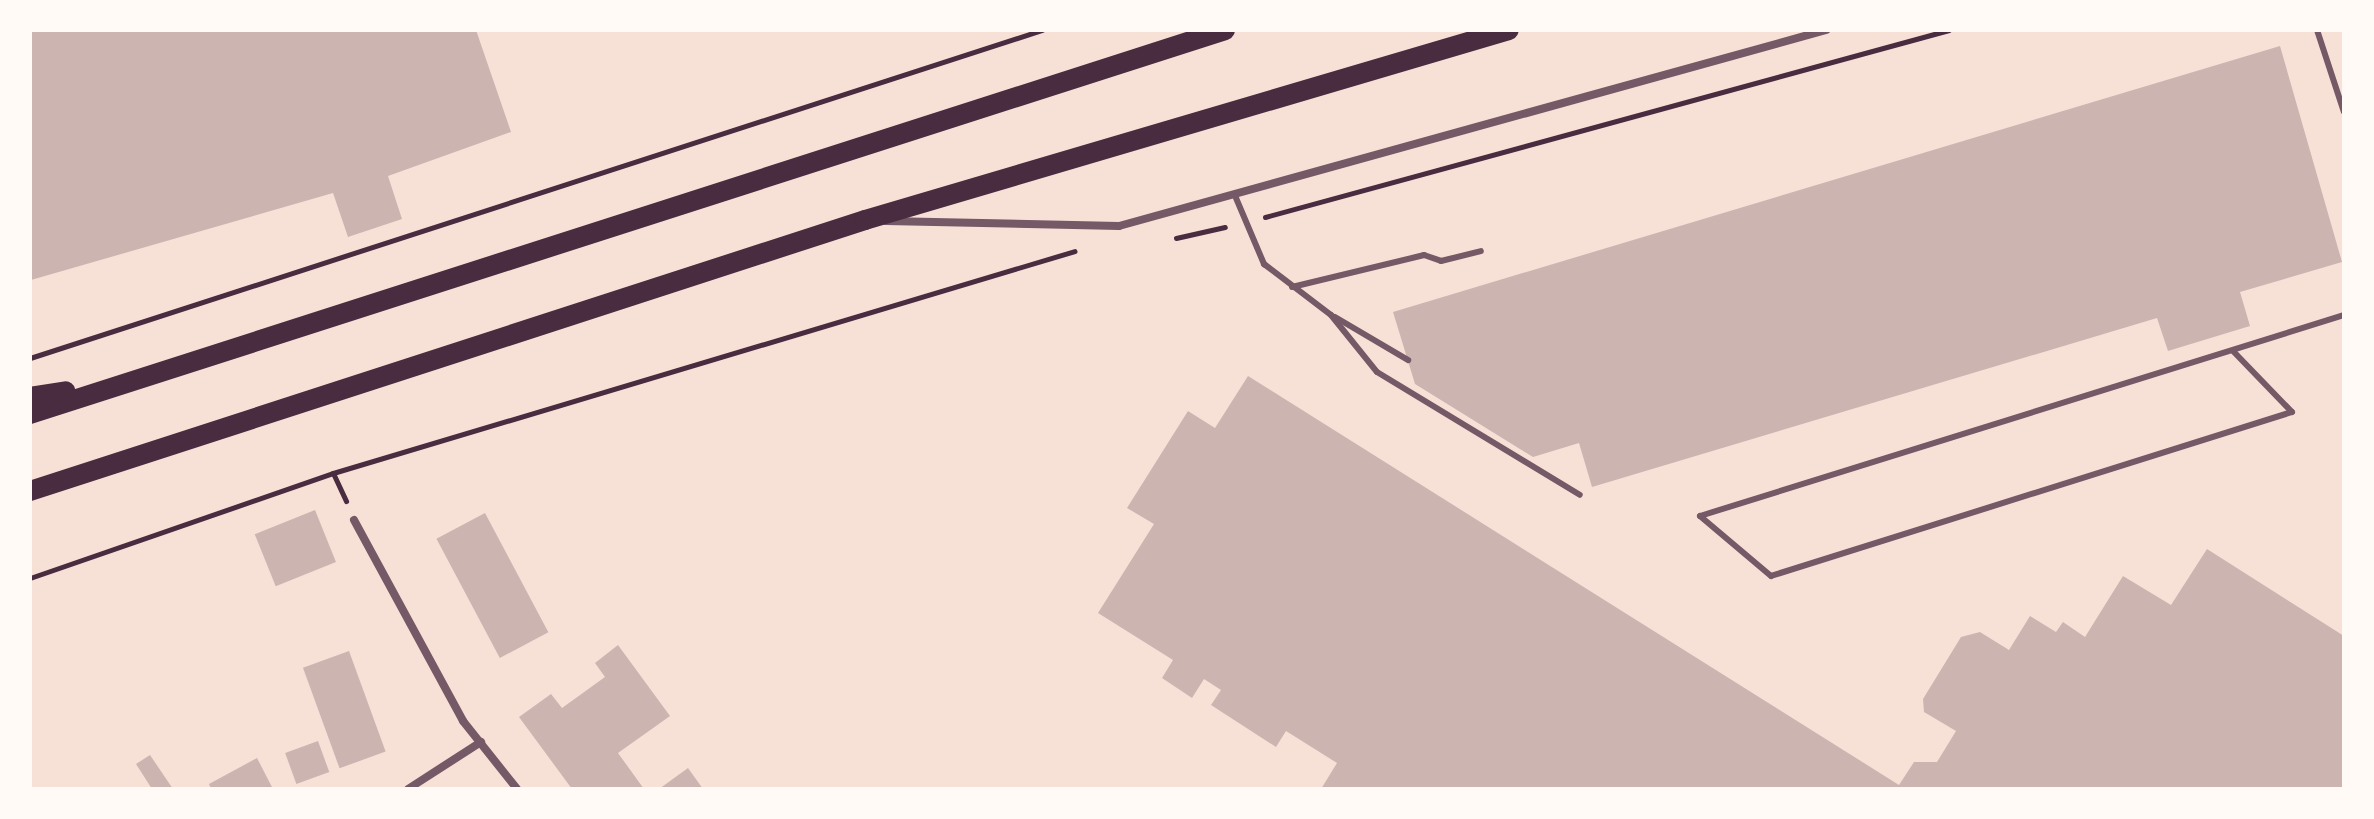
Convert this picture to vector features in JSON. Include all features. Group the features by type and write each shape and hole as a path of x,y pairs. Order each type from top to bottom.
{"main road":[{"path":"30,414 121,380 1225,30"},
{"path":"30,491 865,220 1509,30"},
{"path":"30,397 121,380"}],"street":[{"path":"865,220 1119,226 1236,198 1826,30"},
{"path":"354,520 481,742 517,789"},
{"path":"408,789 481,742"}],"lane":[{"path":"2317,30 2344,112"},
{"path":"1236,198 1264,264 1331,315 1408,360"},
{"path":"1292,287 1424,255 1441,261 1481,251"},
{"path":"1331,315 1377,372 1580,495"},
{"path":"2233,351 2292,412 1771,576 1700,516 2344,315"}],"path":[{"path":"30,358 1042,30"},
{"path":"1164,240 1244,223 1949,30"},
{"path":"30,578 333,473 1090,249"}],"building":[{"path":"30,30 476,30 511,132 388,176 402,219 348,237 333,193 31,280"},
{"path":"2280,46 2342,262 2240,292 2250,326 2168,351 2157,318 1592,487 1579,443 1533,457 1415,384 1393,312"},
{"path":"1248,376 1899,785 1914,762 1937,762 1956,731 1924,712 1923,699 1961,637 1980,632 2009,650 2030,616 2056,632 2063,622 2085,637 2123,576 2171,605 2207,549 2344,636 2344,789 1321,789 1337,763 1286,731 1276,747 1211,705 1221,690 1204,679 1192,698 1162,678 1173,660 1098,613 1154,524 1127,508 1188,411 1215,428"},
{"path":"315,510 336,562 276,586 255,534"},
{"path":"485,513 548,632 500,658 436,539"},
{"path":"618,645 670,716 618,753 644,789 572,789 519,717 551,694 562,708 605,677 595,663"},
{"path":"349,651 386,752 340,768 303,668"},
{"path":"318,741 329,772 296,784 285,753"},
{"path":"150,755 173,789 152,789 136,764"},
{"path":"257,758 273,789 211,789 209,784"},
{"path":"688,768 703,789 659,789"}]}
